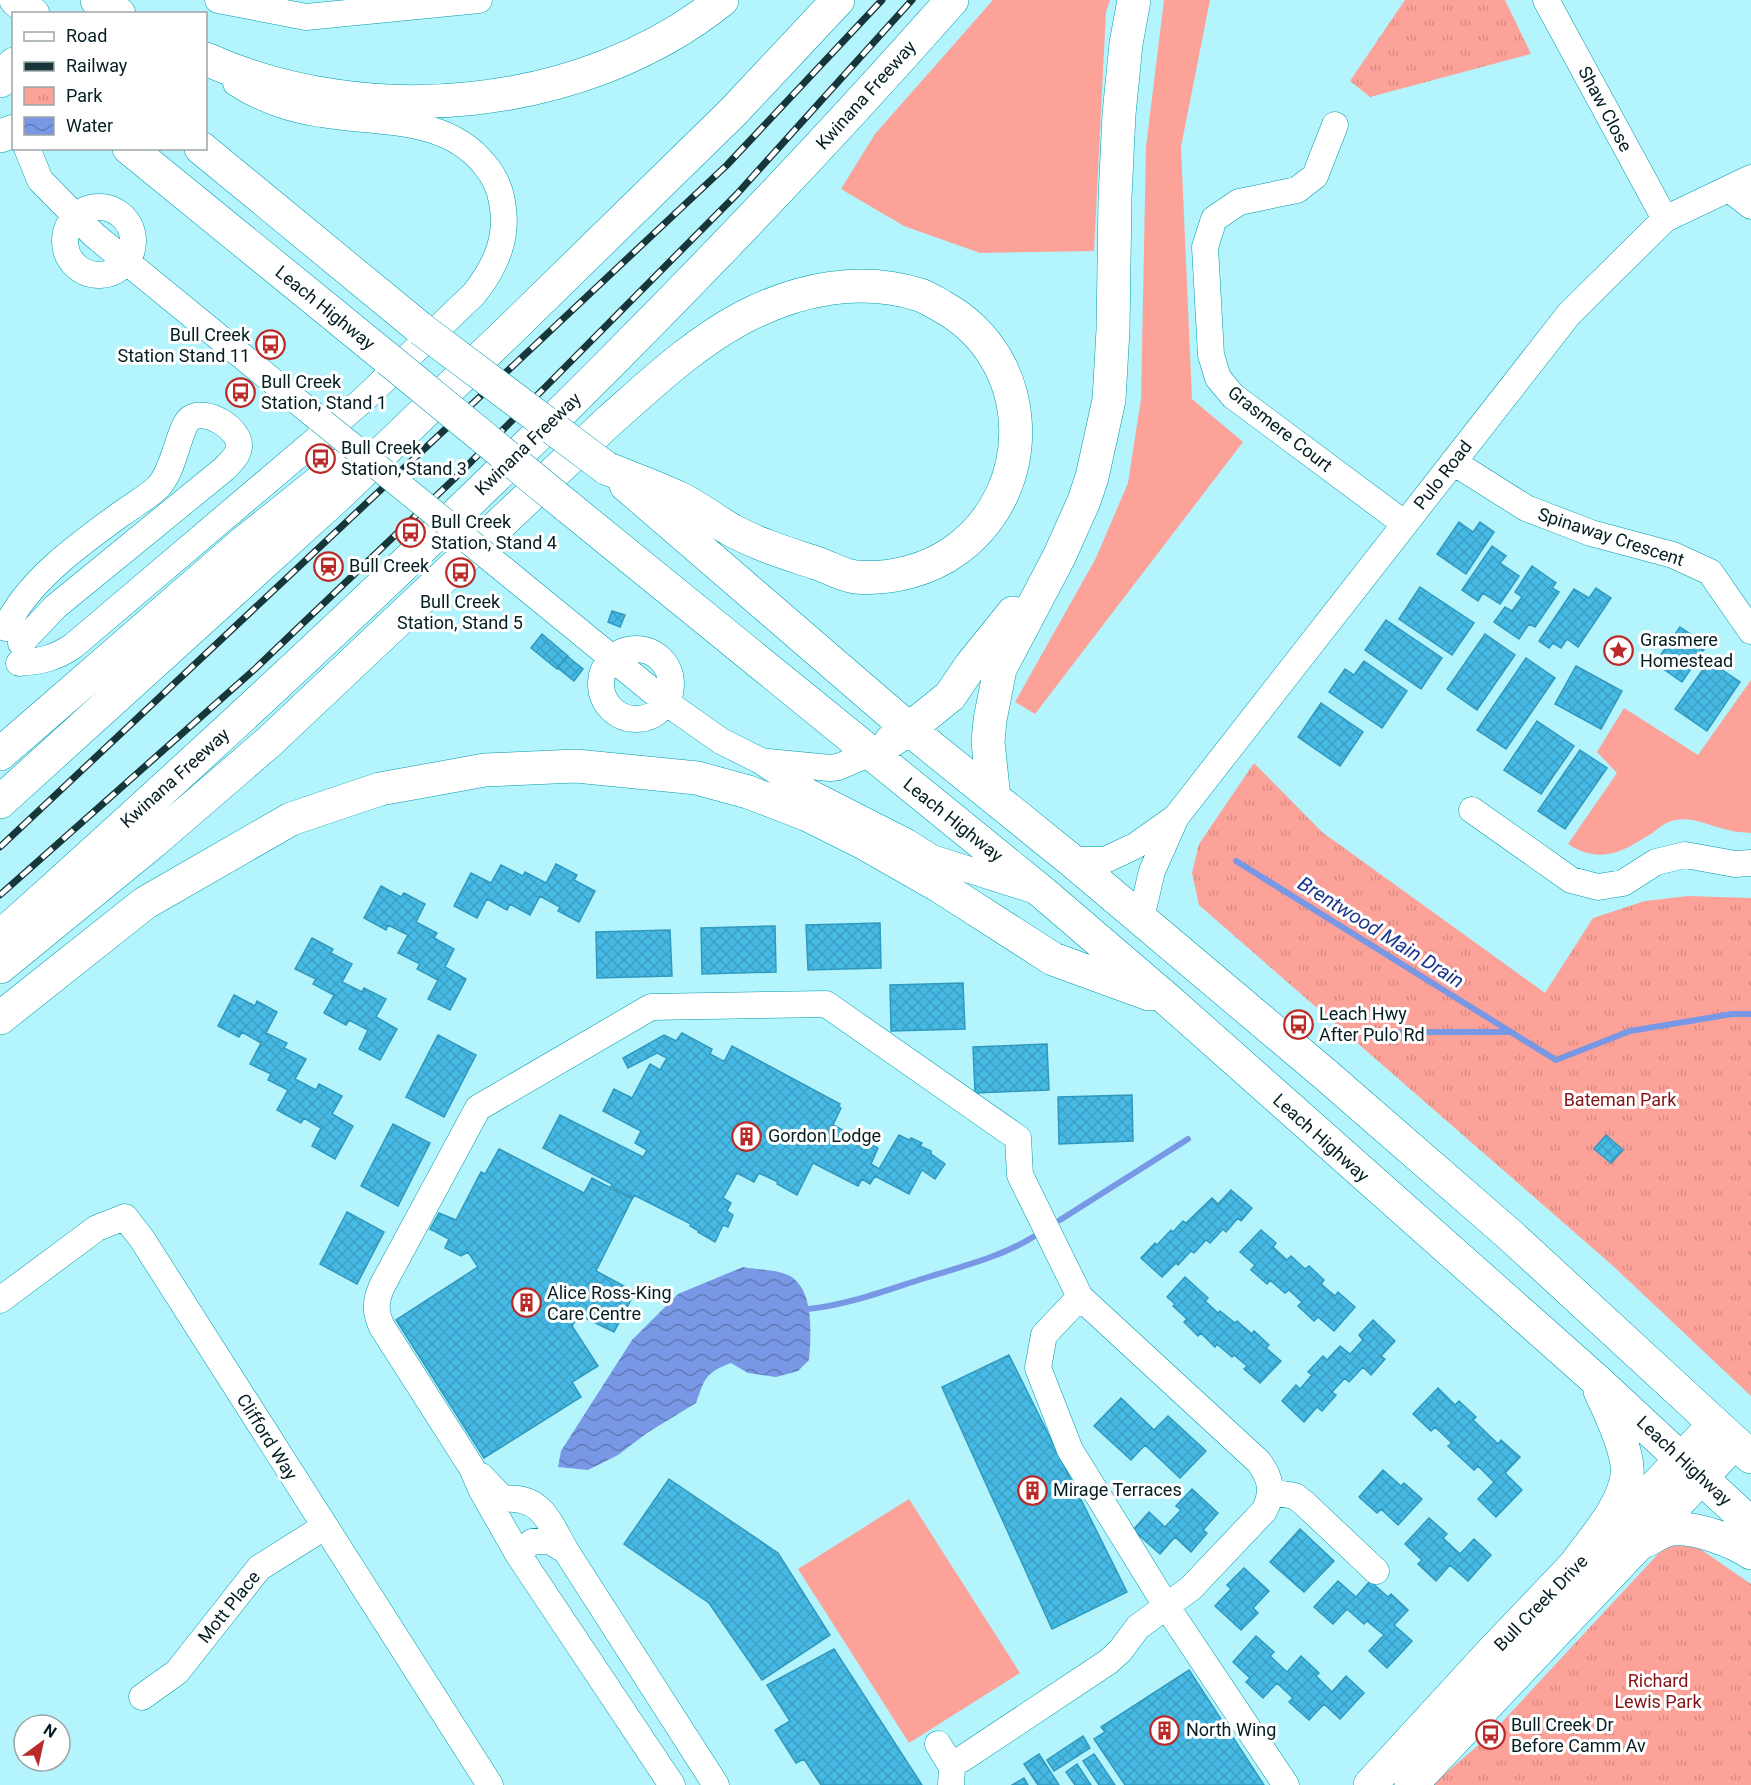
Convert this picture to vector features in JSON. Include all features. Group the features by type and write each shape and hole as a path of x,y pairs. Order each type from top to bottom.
{"main road":[{"path":"16,0 31,12"},
{"path":"97,0 115,12"},
{"path":"207,61 280,86 348,98 430,101 492,97 558,82 618,61 668,36 722,0"},
{"path":"0,802 335,498 733,112 838,0"},
{"name":"Kwinana Freeway","path":"0,937 208,749 371,597 598,377 766,204 952,0"},
{"path":"994,798 988,742 1000,669 1059,556 1084,501 1092,477 1109,400 1119,114 1126,44 1134,0"},
{"path":"0,81 12,66"},
{"name":"Leach Highway","path":"131,150 1042,892 1168,1000 1595,1379 1751,1524"},
{"path":"203,150 421,329 606,468 909,729 1141,918 1510,1234 1734,1441"},
{"path":"0,967 153,842 270,741 642,392 692,350 742,318 797,294 839,286 881,286 922,296 959,316 982,339 1001,367 1013,404 1017,442 1010,478 995,509 973,538 943,559 900,574 855,577 773,550 731,530 681,499 606,468"},
{"path":"0,754 242,544 512,328"},
{"path":"872,753 909,729 950,696 971,665 1059,556"},
{"path":"0,1018 145,903 291,819 380,789 485,770 576,766 697,778 748,792 808,815 862,842 941,887 1053,959 1168,1000"},
{"path":"1575,1565 1621,1498 1627,1475 1627,1463 1617,1431 1595,1379"},
{"name":"Bull Creek Drive","path":"1370,1785 1575,1565 1692,1469 1734,1441"},
{"name":"Bull Creek Drive","path":"1414,1782 1643,1542 1692,1469"},
{"path":"1643,1542 1673,1528 1702,1533 1738,1544 1751,1553"}],"street":[{"path":"218,0 306,17 479,0"},
{"name":"Shaw Close","path":"1546,0 1665,219"},
{"path":"9,647 37,663 61,654 73,646 345,416 474,294 488,276 498,256 504,235 504,211 500,191 476,153 460,140 444,132 412,124 318,114 281,104 248,91 207,62"},
{"name":"Grasmere Court","path":"1335,125 1315,176 1297,190 1239,202 1214,219 1205,247 1210,355 1218,378 1233,396 1405,524"},
{"path":"28,150 40,180 57,195 74,216 667,703 721,741 759,760 803,789 879,826 932,858 1042,892"},
{"path":"43,150 55,177 57,195"},
{"path":"1740,184 1751,206"},
{"name":"Pulo Road","path":"1141,918 1152,870 1176,817 1569,314 1665,219 1740,184"},
{"path":"74,216 64,236 65,248 76,267 86,273 108,274 127,261"},
{"path":"206,416 231,429 239,440 239,448 224,469 9,647 12,614 33,586 89,537 158,487 173,464 186,423 191,417 206,416"},
{"name":"Spinaway Crescent","path":"1453,462 1526,508 1591,533 1673,555 1710,572 1751,631"},
{"path":"611,658 604,668 601,680 606,702 614,711 624,717 636,719 648,717 667,703"},
{"path":"759,760 830,768 872,753"},
{"path":"1472,810 1570,880 1598,887 1623,883 1656,862 1685,855 1735,864 1751,863"},
{"name":"Pulo Road","path":"1071,860 1105,860 1135,846 1176,817"},
{"path":"672,1785 518,1554 481,1489 472,1468 382,1327 375,1311 379,1292 478,1108 651,1007 826,1004 1018,1138 1020,1175 1080,1297 1259,1462 1266,1472 1271,1492 1264,1510 1191,1588 1138,1627 1120,1651 1108,1662 962,1758"},
{"name":"Clifford Way","path":"0,1300 97,1228 125,1217 142,1239 487,1784"},
{"path":"1080,1297 1044,1335 1038,1368 1070,1450 1167,1607 1286,1785"},
{"path":"472,1468 503,1498 519,1497 534,1503 545,1516 716,1785"},
{"path":"1271,1492 1295,1497 1305,1504 1376,1571"},
{"name":"Mott Place","path":"142,1697 177,1672 259,1568 324,1527"},
{"path":"518,1554 532,1542 548,1540 566,1551"},
{"path":"941,1785 941,1768 934,1747 952,1767 951,1785"}],"green space":[{"path":"993,0 1110,0 1106,12 1094,251 980,253 904,226 841,189 875,134"},
{"path":"1164,0 1210,0 1181,147 1192,399 1243,442 1035,714 1015,702 1096,558 1128,483 1141,399 1146,147"},
{"path":"1405,0 1505,0 1531,54 1370,97 1350,81"},
{"path":"1751,680 1751,833 1731,831 1684,819 1666,823 1629,847 1610,854 1590,854 1568,844 1617,773 1597,752 1624,708 1698,755"},
{"name":"Bateman Park","path":"1254,763 1322,832 1545,993 1593,918 1645,901 1688,896 1751,898 1751,1396 1612,1265 1199,905 1192,873 1199,844"},
{"path":"909,1499 1020,1673 909,1743 798,1569"},
{"name":"Richard Lewis Park","path":"1676,1541 1690,1542 1751,1584 1751,1785 1432,1785 1490,1735 1658,1554"}],"water":[{"path":"743,1267 783,1273 797,1281 803,1290 809,1313 809,1360 798,1371 776,1377 748,1373 731,1363 707,1377 696,1403 647,1433 618,1455 588,1470 558,1467 561,1451 632,1340 678,1294"}],"building":[{"path":"1459,522 1473,532 1480,522 1494,532 1466,574 1437,554"},
{"path":"1492,546 1506,556 1500,563 1519,576 1500,604 1483,593 1478,601 1462,590"},
{"path":"1532,566 1556,583 1552,588 1559,592 1535,627 1529,624 1519,639 1494,622 1505,607 1512,611 1522,597 1515,592"},
{"path":"1420,587 1474,623 1452,655 1399,619"},
{"path":"1596,588 1611,598 1578,647 1567,639 1561,648 1553,643 1549,648 1539,641 1574,589 1589,598"},
{"path":"612,611 625,615 620,627 608,622"},
{"path":"1386,620 1442,658 1421,689 1365,650"},
{"path":"1680,627 1707,645 1682,682 1655,663"},
{"path":"542,634 568,656 557,669 531,648"},
{"path":"1485,634 1515,655 1477,710 1447,689"},
{"path":"567,656 583,669 574,681 558,668"},
{"path":"1526,658 1555,678 1506,749 1477,730"},
{"path":"1364,661 1407,691 1382,728 1329,692 1345,669 1354,675"},
{"path":"1709,661 1740,682 1707,731 1675,709"},
{"path":"1576,666 1622,691 1601,729 1555,704"},
{"path":"1321,703 1363,732 1340,766 1298,737"},
{"path":"1537,721 1574,746 1541,794 1504,770"},
{"path":"1580,750 1607,768 1565,829 1538,811"},
{"path":"556,864 577,875 574,880 595,891 579,922 558,911 560,907 540,896 530,915 510,904 507,910 487,899 477,918 454,906 471,873 491,883 501,865 523,876 525,872 546,883"},
{"path":"381,886 401,897 404,893 425,904 416,922 437,933 434,938 454,949 445,967 466,979 450,1010 428,999 438,980 417,969 420,964 398,953 408,935 388,925 386,930 364,918"},
{"path":"880,923 881,968 808,970 806,925"},
{"path":"775,926 776,972 702,974 701,928"},
{"path":"670,930 672,976 597,978 596,932"},
{"path":"312,938 333,949 331,953 352,964 342,982 362,992 364,988 386,999 376,1017 397,1029 380,1060 359,1049 368,1030 349,1020 346,1025 324,1013 334,995 313,984 316,979 295,969"},
{"path":"963,983 965,1029 891,1031 890,985"},
{"path":"234,995 255,1006 257,1001 277,1012 266,1033 287,1043 284,1048 306,1059 295,1079 316,1090 319,1084 342,1096 332,1114 353,1126 335,1159 312,1146 321,1128 304,1118 301,1123 277,1110 288,1090 268,1080 271,1074 250,1064 261,1043 242,1032 239,1037 218,1026"},
{"name":"Gordon Lodge","path":"682,1033 712,1049 710,1054 723,1061 732,1046 840,1104 838,1106 841,1108 833,1125 878,1148 871,1164 879,1169 899,1135 922,1143 920,1146 931,1151 931,1154 945,1164 935,1179 922,1170 909,1194 875,1176 870,1184 862,1179 858,1186 813,1163 797,1195 759,1173 754,1182 737,1173 723,1198 731,1203 727,1211 733,1215 728,1227 723,1225 715,1242 690,1226 691,1224 634,1195 633,1198 611,1186 612,1184 543,1148 560,1115 643,1157 647,1150 635,1143 641,1131 603,1111 614,1089 632,1098 650,1064 660,1070 667,1058 657,1053 628,1068 623,1058 664,1035 676,1041"},
{"path":"438,1035 476,1055 444,1117 406,1097"},
{"path":"1047,1044 1049,1090 975,1093 973,1047"},
{"path":"1132,1095 1133,1141 1059,1144 1058,1097"},
{"path":"393,1124 430,1143 398,1206 361,1186"},
{"path":"1606,1135 1623,1150 1611,1163 1594,1149"},
{"name":"Alice Ross-King Care Centre","path":"499,1149 584,1193 592,1178 632,1199 596,1271 635,1292 614,1332 579,1315 572,1326 598,1366 572,1382 581,1397 484,1458 396,1320 478,1267 468,1252 461,1256 445,1248 449,1239 430,1229 439,1213 456,1220 481,1172 485,1174"},
{"path":"1231,1190 1252,1208 1241,1221 1238,1218 1226,1232 1223,1229 1210,1243 1206,1240 1194,1253 1191,1251 1162,1277 1141,1258 1155,1243 1157,1245 1183,1221 1186,1223 1212,1198 1218,1204"},
{"path":"347,1212 384,1232 357,1284 320,1264"},
{"path":"1261,1230 1276,1243 1273,1247 1287,1260 1291,1256 1305,1269 1309,1266 1324,1280 1321,1284 1335,1296 1338,1292 1355,1307 1334,1331 1318,1317 1314,1321 1298,1306 1302,1302 1289,1290 1285,1293 1270,1280 1267,1284 1251,1270 1255,1265 1240,1252"},
{"path":"1185,1277 1208,1298 1205,1301 1218,1313 1220,1311 1235,1323 1237,1321 1252,1334 1254,1331 1269,1345 1266,1348 1281,1361 1260,1383 1244,1369 1247,1366 1234,1355 1232,1357 1217,1344 1215,1347 1201,1333 1198,1336 1184,1322 1187,1319 1167,1297"},
{"path":"1373,1320 1395,1341 1381,1356 1385,1359 1371,1375 1363,1367 1349,1382 1345,1378 1332,1392 1336,1395 1322,1411 1317,1407 1304,1422 1282,1401 1296,1385 1300,1389 1312,1375 1308,1372 1323,1356 1327,1360 1340,1346 1350,1354 1363,1340 1359,1335"},
{"name":"Mirage Terraces","path":"1009,1355 1127,1592 1052,1629 942,1387"},
{"path":"1438,1388 1455,1405 1459,1401 1476,1417 1473,1420 1498,1444 1501,1440 1520,1457 1505,1473 1522,1490 1496,1517 1478,1499 1494,1482 1478,1466 1474,1470 1448,1446 1452,1443 1435,1427 1431,1431 1413,1414"},
{"path":"1121,1398 1154,1430 1168,1416 1206,1451 1180,1478 1145,1445 1131,1460 1094,1426"},
{"path":"1383,1470 1401,1486 1404,1483 1422,1499 1398,1525 1381,1509 1377,1513 1359,1497"},
{"path":"669,1479 778,1553 830,1635 762,1680 709,1603 624,1544"},
{"path":"1192,1489 1218,1513 1203,1530 1207,1533 1191,1552 1175,1537 1160,1554 1133,1530 1149,1512 1165,1527 1181,1510 1176,1506"},
{"path":"1429,1518 1447,1534 1443,1538 1460,1554 1474,1539 1491,1555 1468,1581 1450,1565 1436,1581 1418,1564 1422,1560 1405,1544"},
{"path":"1300,1529 1334,1561 1304,1592 1270,1562"},
{"path":"1244,1568 1269,1591 1253,1608 1258,1613 1241,1630 1215,1606 1231,1589 1227,1585"},
{"path":"1338,1581 1356,1597 1370,1581 1388,1597 1391,1594 1408,1610 1394,1625 1412,1641 1387,1668 1369,1651 1384,1635 1367,1621 1364,1624 1347,1609 1333,1624 1314,1607"},
{"path":"1256,1636 1274,1652 1270,1656 1287,1672 1301,1656 1319,1673 1316,1676 1332,1692 1346,1676 1364,1693 1340,1719 1324,1704 1309,1720 1289,1702 1293,1698 1277,1683 1263,1698 1246,1682 1250,1678 1233,1662"},
{"path":"834,1649 922,1785 821,1785 804,1759 796,1763 775,1730 790,1721 767,1685"},
{"name":"North Wing","path":"1189,1670 1264,1785 1125,1785 1094,1739 1105,1732 1101,1727"},
{"path":"1083,1736 1090,1748 1054,1771 1047,1760"},
{"path":"1039,1754 1059,1785 1038,1785 1024,1764"},
{"path":"1094,1754 1115,1785 1099,1785 1083,1761"},
{"path":"1077,1764 1091,1785 1075,1785 1066,1772"},
{"path":"1024,1778 1028,1785 1012,1785"}],"waterway":[{"name":"Brentwood Main Drain","path":"1236,861 1556,1060 1630,1031 1732,1014 1751,1014"},
{"path":"1366,1032 1509,1032"},
{"path":"1060,1220 1188,1139"},
{"path":"808,1309 852,1301 966,1265 994,1256 1033,1237"}],"railway":[{"path":"0,847 727,165 882,0"},
{"path":"0,895 256,668 455,478 737,194 912,0"}],"place":[{"name":"Bull Creek Station Stand 11","path":"271,345"},
{"name":"Bull Creek Station, Stand 1","path":"240,392"},
{"name":"Bull Creek Station, Stand 3","path":"320,458"},
{"name":"Bull Creek Station, Stand 4","path":"410,532"},
{"name":"Bull Creek","path":"328,566"},
{"name":"Bull Creek Station, Stand 5","path":"460,573"},
{"name":"Grasmere Homestead","path":"1619,650"},
{"name":"Leach Hwy After Pulo Rd","path":"1298,1024"},
{"name":"Gordon Lodge","path":"747,1136"},
{"name":"Alice Ross-King Care Centre","path":"526,1303"},
{"name":"Mirage Terraces","path":"1032,1490"},
{"name":"North Wing","path":"1165,1730"},
{"name":"Bull Creek Dr Before Camm Av","path":"1490,1735"}]}
